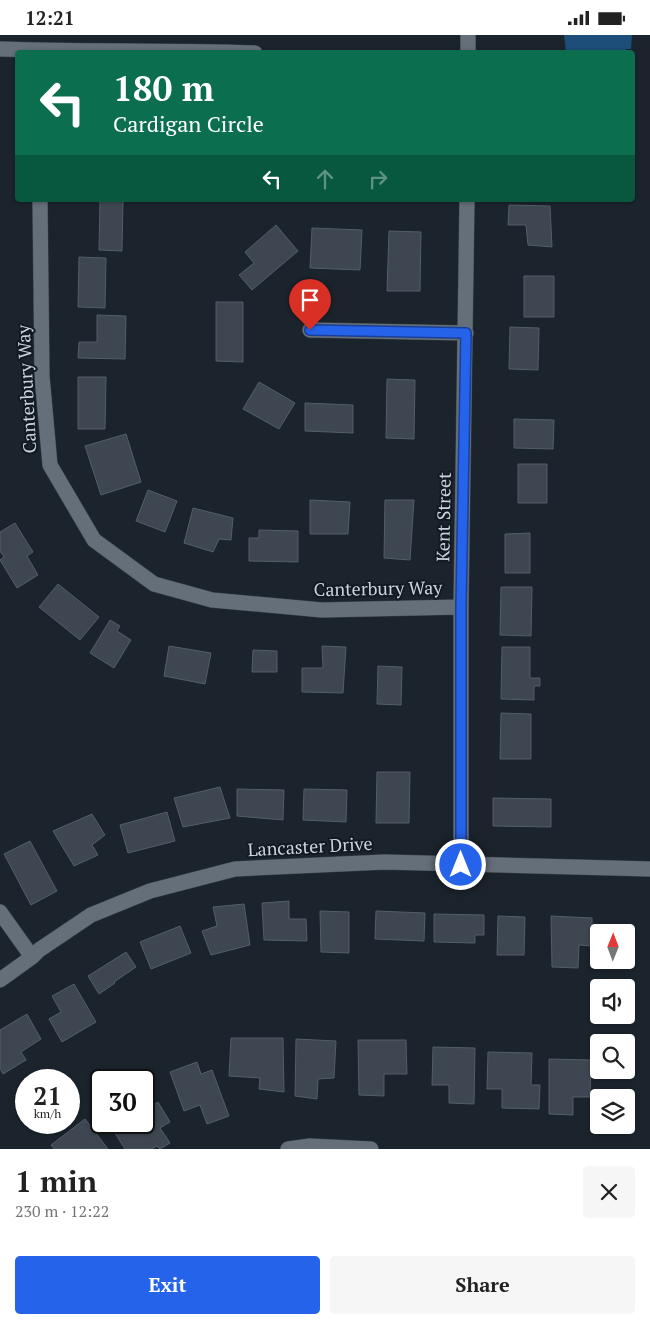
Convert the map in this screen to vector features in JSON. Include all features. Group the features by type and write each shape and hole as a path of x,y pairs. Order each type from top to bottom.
{"street":[{"path":"468,35 468,50"},
{"path":"0,49 21,50"},
{"name":"Canterbury Way","path":"40,202 42,376 50,465 94,540 154,584 212,600 322,610 461,607"},
{"name":"Kent Street","path":"461,865 461,607 467,202"},
{"path":"310,330 466,333"},
{"name":"Lancaster Drive","path":"0,980 39,950 91,915 150,891 235,869 385,862 650,869"},
{"path":"0,912 32,957"},
{"path":"288,1149 310,1146 371,1149"}],"shaded area":[{"path":"564,35 632,35 631,49 566,50"}],"building":[{"path":"100,202 123,202 122,251 99,250"},
{"path":"509,205 550,206 552,247 528,245 526,225 508,225"},
{"path":"276,225 298,251 252,290 239,275 254,263 245,252"},
{"path":"312,228 362,230 360,270 310,268"},
{"path":"389,231 421,232 420,291 387,291"},
{"path":"79,257 106,258 105,308 78,307"},
{"path":"524,276 554,276 554,317 524,317"},
{"path":"216,302 243,302 243,362 216,361"},
{"path":"97,315 126,316 125,359 78,358 79,342 97,342"},
{"path":"510,327 539,328 538,370 509,369"},
{"path":"78,377 106,377 105,429 78,429"},
{"path":"387,379 415,380 414,439 386,438"},
{"path":"259,382 295,403 279,429 243,409"},
{"path":"305,403 353,405 353,433 305,431"},
{"path":"514,419 554,420 553,449 514,448"},
{"path":"126,434 141,482 101,495 85,446"},
{"path":"518,464 547,464 547,503 518,503"},
{"path":"148,490 177,501 165,532 136,521"},
{"path":"310,500 350,502 348,534 310,534"},
{"path":"385,500 414,500 410,560 384,558"},
{"path":"193,508 233,518 231,540 219,539 213,552 184,543"},
{"path":"15,523 33,552 27,556 38,575 17,588 0,560 4,557 0,551 0,532"},
{"path":"259,530 298,531 298,562 249,561 249,538 259,538"},
{"path":"530,533 530,573 505,573 505,534"},
{"path":"58,584 99,617 80,640 39,607"},
{"path":"501,587 532,587 531,636 500,635"},
{"path":"110,620 120,626 117,631 131,640 114,668 90,653"},
{"path":"169,646 211,653 205,684 164,676"},
{"path":"322,646 346,647 343,693 302,692 302,668 323,668"},
{"path":"502,647 530,647 530,678 540,678 540,686 534,686 534,700 501,699"},
{"path":"253,650 277,651 277,672 252,672"},
{"path":"378,666 402,667 401,705 377,704"},
{"path":"501,713 531,714 531,759 500,759"},
{"path":"377,772 410,772 409,823 376,823"},
{"path":"220,787 230,818 183,827 174,798"},
{"path":"237,789 284,790 283,820 237,816"},
{"path":"304,789 347,790 346,822 303,820"},
{"path":"493,798 551,799 551,827 493,826"},
{"path":"167,812 175,841 128,853 120,825"},
{"path":"92,814 105,835 92,845 98,855 74,866 53,831"},
{"path":"30,841 57,891 31,905 4,854"},
{"path":"289,901 289,919 306,919 307,941 264,940 262,903"},
{"path":"244,904 250,945 211,955 202,931 217,926 213,907"},
{"path":"320,911 349,912 349,953 321,952"},
{"path":"376,911 425,913 424,941 375,939"},
{"path":"434,914 484,915 484,935 475,935 475,943 434,942"},
{"path":"498,916 525,917 524,955 497,955"},
{"path":"551,916 592,918 592,924 590,924 590,946 579,945 578,968 552,967"},
{"path":"180,926 191,953 151,969 140,942"},
{"path":"126,952 136,967 99,994 88,976"},
{"path":"74,984 96,1022 62,1042 49,1019 61,1012 52,996"},
{"path":"27,1014 41,1039 21,1052 26,1060 3,1074 0,1068 0,1030"},
{"path":"231,1038 283,1038 284,1092 259,1089 260,1078 229,1076"},
{"path":"296,1039 336,1041 334,1078 318,1079 317,1099 295,1096"},
{"path":"358,1040 406,1040 407,1074 384,1074 384,1096 359,1095"},
{"path":"433,1047 475,1048 474,1104 449,1103 449,1085 432,1085"},
{"path":"488,1052 532,1053 531,1085 540,1085 539,1109 502,1108 502,1089 487,1089"},
{"path":"549,1059 590,1060 590,1097 573,1097 573,1115 549,1114"},
{"path":"197,1062 201,1074 212,1070 229,1116 207,1124 200,1105 184,1111 170,1072"},
{"path":"158,1102 170,1122 160,1128 170,1143 160,1149 157,1146 152,1149 125,1149 116,1134 155,1134 155,1104"},
{"path":"85,1119 90,1126 90,1134 96,1134 108,1149 54,1149 51,1145 65,1134 80,1134 80,1123"}],"route":[{"path":"310,330 466,333 461,607 461,865"}]}
